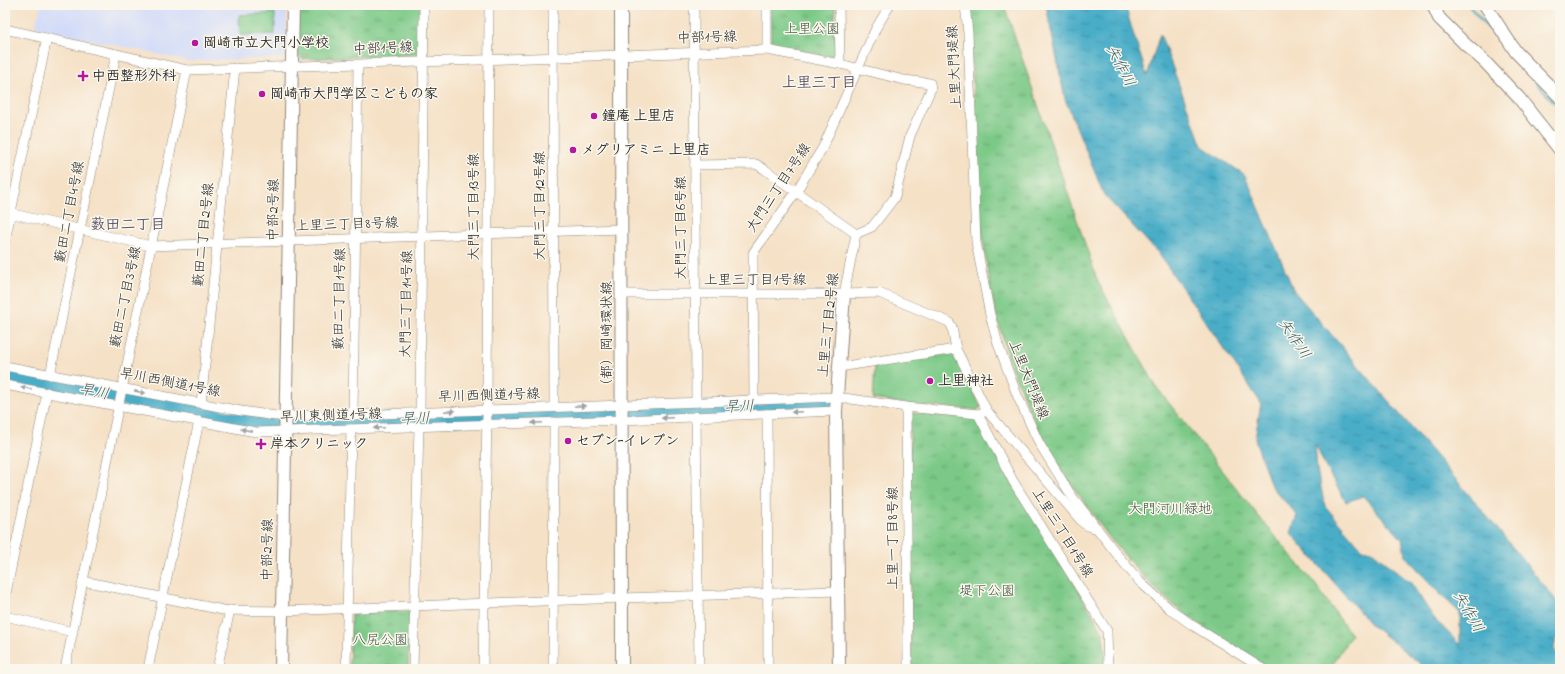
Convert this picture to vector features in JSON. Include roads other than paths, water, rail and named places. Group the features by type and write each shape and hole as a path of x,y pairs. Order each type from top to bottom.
{"street":[{"name":"中部2号線","path":"281,669 293,5"},
{"name":"大門三丁目14号線","path":"420,412 424,5"},
{"name":"大門三丁目13号線","path":"483,669 487,424 489,5"},
{"name":"大門三丁目12号線","path":"554,5 554,407"},
{"name":"（都）岡崎環状線","path":"621,5 622,669"},
{"name":"大門三丁目6号線","path":"694,5 696,402"},
{"path":"767,5 767,50"},
{"path":"839,5 840,64"},
{"name":"大門三丁目7号線","path":"754,400 752,253 796,192 824,147 876,28 890,5"},
{"name":"上里大門堤線","path":"965,5 968,33 976,242 990,315 998,344 1017,395 1039,443 1070,495 1140,582 1170,609 1192,625 1263,669"},
{"path":"1433,5 1439,18 1484,61 1519,98 1560,150"},
{"path":"1485,5 1516,52 1560,97"},
{"name":"中部1号線","path":"5,29 187,70 767,50 840,64 858,69"},
{"path":"5,241 8,213 47,38"},
{"name":"藪田二丁目4号線","path":"50,375 116,54"},
{"name":"藪田二丁目1号線","path":"353,415 358,65"},
{"name":"藪田二丁目2号線","path":"201,404 235,68"},
{"path":"696,165 756,164 856,234 872,227 895,197 910,136 931,89 930,83 904,80 858,69"},
{"name":"藪田二丁目3号線","path":"65,669 187,70"},
{"name":"上里三丁目8号線","path":"8,213 151,246 622,229"},
{"name":"上里三丁目2号線","path":"839,669 836,411 844,294 856,234"},
{"name":"上里三丁目1号線","path":"622,294 844,294 879,292 949,322 952,327 956,349 982,413 1013,481 1107,631 1108,669"},
{"path":"839,367 956,349"},
{"name":"早川西側道1号線","path":"5,366 241,412 285,416 353,415 837,397 906,407 982,413"},
{"path":"5,384 46,392 5,598"},
{"name":"早川東側道1号線","path":"46,392 256,432 622,420 836,411"},
{"name":"上里一丁目8号線","path":"906,407 908,669"},
{"path":"982,413 1083,524 1097,528"},
{"path":"766,414 768,669"},
{"path":"696,416 699,669"},
{"path":"148,669 199,421"},
{"path":"553,669 554,422"},
{"path":"412,669 419,426"},
{"path":"346,669 351,429"},
{"path":"83,581 230,610 282,611 414,607 554,600 838,591"},
{"path":"217,669 230,610"},
{"path":"5,616 73,632"}],"water":[{"name":"矢作川","path":"1046,5 1125,5 1147,76 1160,34 1202,146 1245,175 1294,291 1477,504 1560,605 1560,636 1556,638 1554,649 1560,657 1560,669 1427,669 1371,625 1291,533 1297,515 1271,486 1255,439 1261,403 1159,254 1104,195 1065,99","holes":["1315,444 1326,468 1346,502 1363,496 1402,539 1405,555 1434,588 1460,613 1460,645 1434,618 1411,583 1372,551 1362,549 1325,506 1317,470"]}],"waterway":[{"path":"1468,5 1508,50"},
{"path":"1530,75 1560,109"},
{"name":"早川","path":"5,375 246,422 274,424 597,414 829,404"}],"place":[{"name":"岡崎市立大門小学校","path":"195,43"},
{"name":"中西整形外科","path":"83,76"},
{"name":"岡崎市大門学区こどもの家","path":"262,94"},
{"name":"鐘庵 上里店","path":"594,116"},
{"name":"メグリアミニ 上里店","path":"573,150"},
{"name":"上里神社","path":"930,381"},
{"name":"セブン-イレブン","path":"568,441"},
{"name":"岸本クリニック","path":"261,444"}],"district":[{"name":"上里三丁目","path":"819,83"},
{"name":"薮田二丁目","path":"128,225"}],"park label":[{"name":"上里公園","path":"812,29"},
{"name":"大門河川緑地","path":"1170,509"},
{"name":"堤下公園","path":"987,591"},
{"name":"八尻公園","path":"380,640"}]}
